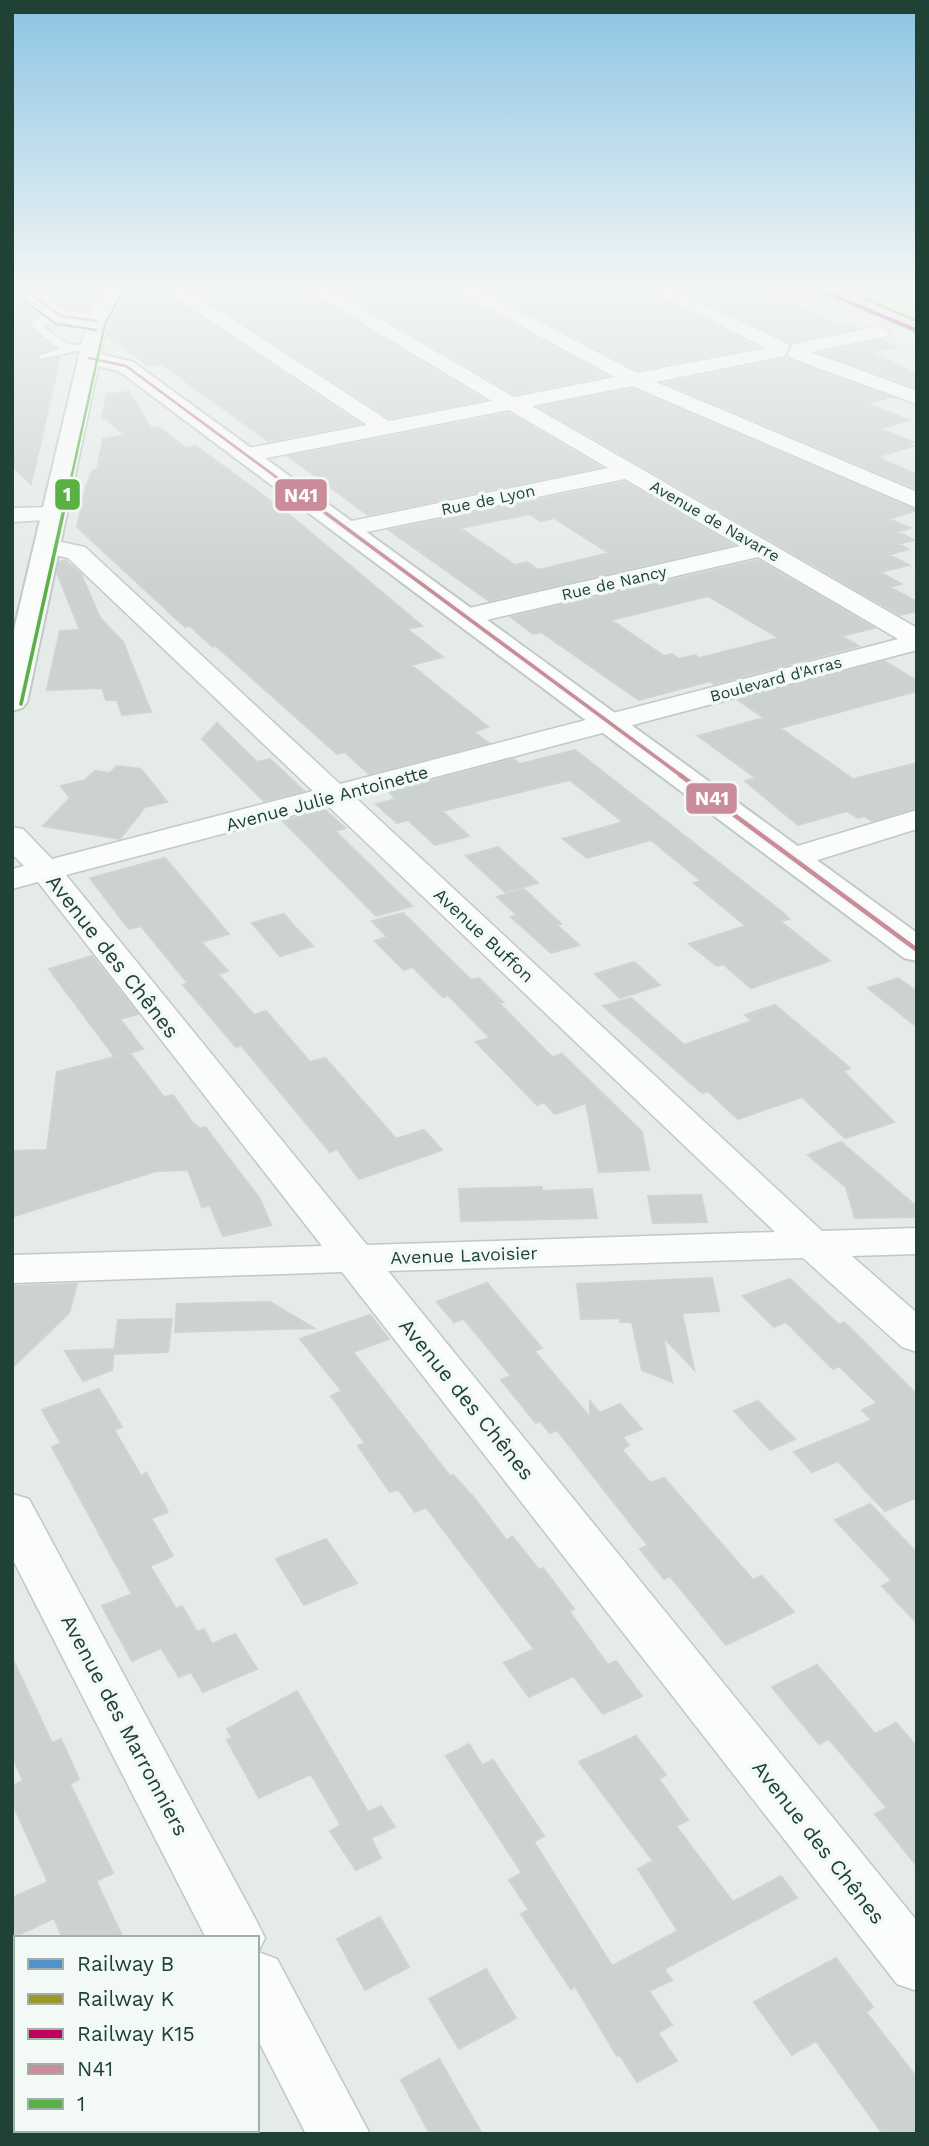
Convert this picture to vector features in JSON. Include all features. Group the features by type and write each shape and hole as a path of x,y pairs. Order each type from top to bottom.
{"street":[{"path":"12,702 55,514 78,385"},
{"path":"152,385 917,950"},
{"path":"320,385 386,428"},
{"name":"Avenue de Navarre","path":"480,385 763,548 914,640"},
{"path":"246,455 607,385"},
{"path":"647,385 917,502"},
{"path":"882,385 917,398"},
{"name":"Rue de Lyon","path":"346,529 629,471"},
{"path":"12,515 55,514"},
{"name":"Avenue Buffon","path":"47,546 76,552 813,1244 917,1337"},
{"name":"Rue de Nancy","path":"465,617 763,548"},
{"name":"Boulevard d'Arras","path":"642,714 914,640"},
{"name":"Avenue Julie Antoinette","path":"29,876 642,714"},
{"path":"792,858 917,819"},
{"name":"Avenue des Chênes","path":"12,836 29,876 353,1258 917,1965"},
{"name":"Avenue Lavoisier","path":"12,1269 917,1241"},
{"name":"Avenue des Marronniers","path":"12,1512 235,1936"},
{"path":"259,1982 339,2134"}],"building":[{"path":"12,385 54,385 31,484 12,466"},
{"path":"190,385 302,385 360,424 268,441"},
{"path":"339,385 461,385 485,400 390,418"},
{"path":"499,385 560,385 514,394"},
{"path":"670,385 860,385 891,397 867,404 909,420 880,429 913,442 907,444 913,446 877,457 917,475 917,489"},
{"path":"632,389 917,510 889,519 910,528 898,532 914,540 898,544 908,549 889,555 909,565 880,572 901,584 890,587 917,602 917,611 900,615 539,407"},
{"path":"129,392 151,428 158,427 186,448 196,446 291,516 422,626 407,629 443,657 411,665 488,727 474,732 489,743 369,774 345,752 337,754 215,645 213,647 190,626 185,627 77,527 86,486 93,470 97,470 103,439 125,435 102,416 107,394"},
{"path":"509,413 601,467 368,515 288,456"},
{"path":"625,482 733,545 489,601 389,530","holes":["530,514 540,521 554,518 609,553 538,570 527,562 515,565 460,528"]},
{"path":"65,560 81,574 100,618 123,642 151,712 122,715 117,700 106,700 102,688 47,690 60,631 80,630 57,573 59,562"},
{"path":"758,560 874,628 841,636 859,646 714,684 710,681 639,700 541,632 533,634 511,617","holes":["708,596 779,638 699,658 695,655 679,659 672,654 664,656 611,620"]},
{"path":"884,661 917,681 917,691 780,728 853,779 917,763 917,808 872,821 864,816 858,818 847,811 798,825 745,781 756,778 698,736 764,718 738,700"},
{"path":"217,723 257,762 270,759 304,791 264,801 202,739"},
{"path":"575,750 782,912 789,919 780,921 830,961 751,988 723,964 717,966 689,944 746,926 694,883 701,881 651,840 587,858 563,839 623,822 570,780 442,811 469,836 435,845 408,820 397,823 376,804 396,799 389,792 514,759 520,764"},
{"path":"117,766 141,769 167,802 145,807 120,839 43,826 70,798 61,786 85,780 95,771 110,773"},
{"path":"325,810 345,828 335,831 412,906 376,916 283,821"},
{"path":"498,847 538,883 505,892 466,856"},
{"path":"165,858 229,934 201,942 228,971 218,974 254,1015 266,1011 310,1062 325,1058 396,1139 424,1130 442,1150 359,1179 337,1149 330,1152 241,1045 236,1047 183,985 188,983 141,926 129,929 90,878"},
{"path":"524,889 579,945 551,953 511,917 517,915 497,897"},
{"path":"403,913 471,980 479,978 503,1002 499,1003 552,1057 562,1054 642,1132 649,1170 599,1172 586,1103 555,1114 544,1102 537,1105 476,1042 490,1038 448,995 443,997 413,967 404,970 375,941 387,937 372,921"},
{"path":"284,914 313,946 280,956 252,923"},
{"path":"92,956 138,1014 120,1019 143,1049 115,1057 49,969"},
{"path":"634,962 660,985 620,998 595,974"},
{"path":"898,978 917,992 917,1027 868,988"},
{"path":"631,998 684,1045 752,1021 745,1015 775,1005 850,1068 843,1071 894,1122 845,1138 802,1097 738,1119 708,1091 702,1093 603,1006"},
{"path":"130,1053 164,1097 173,1095 192,1122 200,1129 205,1127 260,1199 271,1225 223,1236 210,1205 202,1207 188,1170 156,1171 12,1217 12,1151 47,1150 57,1072"},
{"path":"841,1142 917,1207 917,1217 855,1218 846,1187 808,1155"},
{"path":"542,1187 542,1191 592,1189 597,1218 461,1221 459,1189"},
{"path":"701,1195 707,1222 653,1223 648,1196"},
{"path":"712,1278 719,1311 682,1313 694,1369 663,1337 672,1382 642,1370 632,1322 620,1322 620,1318 581,1319 577,1284"},
{"path":"790,1279 839,1325 844,1322 917,1395 917,1497 885,1511 838,1461 812,1472 794,1452 872,1420 862,1410 877,1403 839,1366 833,1369 786,1322 774,1327 743,1296"},
{"path":"487,1283 542,1348 534,1351 590,1417 590,1401 600,1413 620,1404 642,1429 622,1437 629,1445 622,1450 650,1483 664,1478 753,1580 762,1576 794,1612 726,1645 670,1576 664,1579 640,1549 648,1546 557,1430 550,1433 540,1421 536,1423 501,1380 511,1376 464,1319 454,1322 437,1302"},
{"path":"77,1284 69,1313 12,1368 12,1286"},
{"path":"270,1302 314,1328 175,1332 177,1304"},
{"path":"370,1315 389,1339 353,1352 450,1476 453,1475 475,1499 507,1541 512,1536 539,1570 543,1568 574,1609 569,1611 608,1665 616,1661 642,1696 603,1714 573,1676 529,1697 504,1663 534,1649 426,1507 415,1512 398,1489 390,1492 358,1446 365,1443 331,1396 342,1391 300,1339"},
{"path":"172,1319 168,1352 114,1354 118,1320"},
{"path":"114,1349 112,1370 83,1381 65,1351"},
{"path":"99,1389 122,1427 114,1430 141,1476 146,1473 168,1512 151,1518 173,1556 150,1566 176,1609 182,1606 197,1632 204,1629 212,1644 235,1634 257,1669 203,1692 191,1672 179,1677 161,1648 132,1661 102,1606 132,1594 52,1447 61,1443 42,1410"},
{"path":"758,1401 795,1439 770,1450 734,1411"},
{"path":"870,1504 917,1553 917,1623 882,1586 892,1581 835,1520"},
{"path":"326,1539 357,1583 304,1605 276,1559"},
{"path":"12,1658 52,1743 61,1739 79,1779 70,1784 113,1873 96,1881 122,1936 62,1936 54,1918 12,1938 12,1898 48,1882 12,1802 12,1786 23,1781 12,1755"},
{"path":"817,1665 875,1734 896,1723 917,1747 917,1866 875,1814 887,1808 829,1739 819,1744 772,1687"},
{"path":"297,1691 368,1812 381,1806 395,1827 371,1838 381,1858 356,1870 330,1831 341,1825 311,1774 259,1798 227,1740 232,1738 227,1729"},
{"path":"636,1736 666,1775 659,1779 688,1820 676,1826 733,1902 781,1876 797,1898 664,1969 672,1980 649,1991 672,2025 658,2033 677,2061 637,2082 619,2054 617,2056 575,1986 571,1989 521,1914 529,1910 509,1880 522,1873 446,1756 469,1744 482,1765 493,1760 544,1836 534,1842 612,1966 678,1931 638,1869 653,1861 579,1762"},
{"path":"380,1917 409,1967 365,1990 337,1939"},
{"path":"836,1958 873,2007 866,2012 917,2078 917,2134 883,2134 816,2041 792,2055 754,2002"},
{"path":"486,1969 516,2018 459,2049 429,1999"},
{"path":"439,2059 482,2134 430,2134 401,2080"}],"transit line":[{"name":"1","path":"21,704 91,385"},
{"name":"N41","path":"152,385 917,950"}]}
